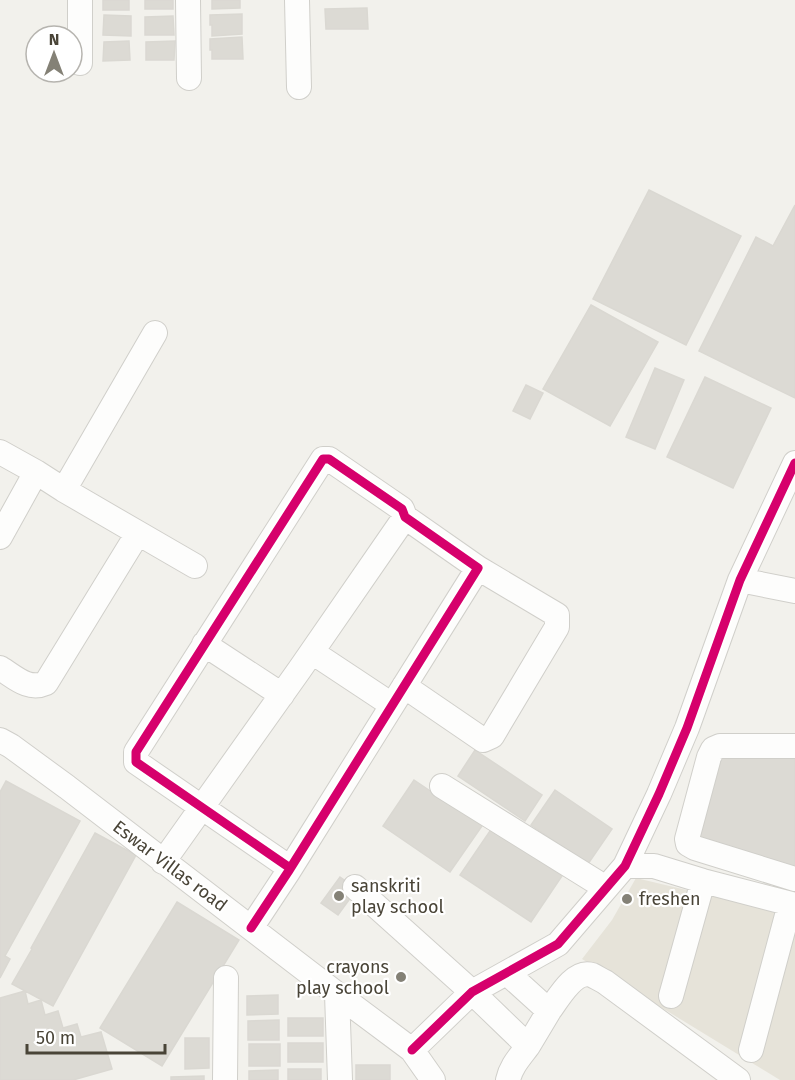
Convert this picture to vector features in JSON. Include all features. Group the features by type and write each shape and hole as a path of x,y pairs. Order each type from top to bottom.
{"street":[{"path":"80,0 80,24"},
{"path":"188,0 189,78"},
{"path":"297,0 299,87"},
{"path":"64,490 155,333"},
{"path":"0,452 195,566"},
{"path":"290,868 136,762 136,752 323,459 329,459 402,509 405,517 478,568 557,615 557,627 492,736 483,740 312,652"},
{"path":"625,866 687,728 740,580 795,463"},
{"path":"0,537 36,472"},
{"path":"163,862 405,517"},
{"path":"0,668 29,686 39,687 46,683 138,533"},
{"path":"251,928 478,568"},
{"path":"740,580 795,591"},
{"path":"204,644 282,695"},
{"path":"795,746 720,746 713,750 709,757 687,839 688,844 694,848 795,879"},
{"name":"Eswar Villas road","path":"4,751 67,787 412,1050 433,1080"},
{"path":"442,786 596,882"},
{"path":"662,786 698,796"},
{"path":"412,1050 472,992 558,944 596,882 625,866 654,866 793,904 751,1050"},
{"path":"671,996 703,881"},
{"path":"355,887 472,992 528,1046"},
{"path":"507,973 549,1011"},
{"path":"508,1080 515,1063 549,1011 573,980 582,974 591,974 605,982 712,1072 738,1080"},
{"path":"225,1080 226,978"},
{"path":"337,994 340,1080"}],"shaded area":[{"path":"636,878 795,916 795,1080 780,1080 582,959 612,920"}],"building":[{"path":"103,0 129,0 129,10 103,10"},
{"path":"145,0 173,0 173,9 145,9"},
{"path":"212,0 240,0 240,8 212,9"},
{"path":"367,8 368,29 326,29 325,9"},
{"path":"242,14 242,34 212,36 210,15"},
{"path":"104,15 131,16 131,36 103,35"},
{"path":"173,16 174,35 145,35 145,17"},
{"path":"242,37 243,59 212,59 210,39"},
{"path":"129,41 130,60 103,61 104,42"},
{"path":"175,41 174,60 146,60 146,42"},
{"path":"649,190 741,236 686,345 593,299"},
{"path":"795,205 795,398 699,351 756,237 773,246"},
{"path":"591,305 658,342 610,426 543,389"},
{"path":"655,368 684,380 655,449 626,437"},
{"path":"705,377 771,408 733,488 667,457"},
{"path":"526,385 543,393 530,419 513,411"},
{"path":"475,750 542,795 525,821 458,776"},
{"path":"716,751 795,751 795,869 693,835"},
{"path":"414,780 482,826 450,872 383,826"},
{"path":"6,781 80,821 5,956 10,959 0,978 0,792"},
{"path":"555,790 612,829 588,864 531,825"},
{"path":"492,828 562,876 531,922 460,875"},
{"path":"95,833 136,855 53,1006 12,984"},
{"name":"sanskriti play school","path":"340,877 357,889 338,915 321,903"},
{"path":"177,902 239,940 162,1066 100,1028"},
{"path":"25,991 28,1004 41,1000 45,1015 58,1011 63,1028 77,1024 81,1037 101,1032 112,1069 73,1080 0,1080 0,998"},
{"path":"278,995 278,1014 247,1015 247,996"},
{"path":"288,1018 323,1018 323,1036 288,1036"},
{"path":"279,1020 279,1040 248,1040 248,1021"},
{"path":"185,1038 209,1038 209,1068 185,1069"},
{"path":"288,1043 323,1043 323,1062 288,1062"},
{"path":"249,1044 280,1044 280,1066 249,1066"},
{"path":"356,1065 390,1065 390,1080 356,1080"},
{"path":"288,1069 321,1069 321,1080 288,1080"},
{"path":"278,1070 278,1080 249,1080 249,1071"},
{"path":"204,1076 204,1080 171,1080 171,1077"}],"cycle path":[{"path":"251,928 288,872 478,568 405,517 402,509 329,459 323,459 136,752 136,762 290,868"},
{"path":"412,1050 472,992 558,944 625,866 687,728 740,580 795,463"}],"place":[{"name":"sanskriti play school","path":"339,896"},
{"name":"freshen","path":"627,899"},
{"name":"crayons play school","path":"401,977"}]}
